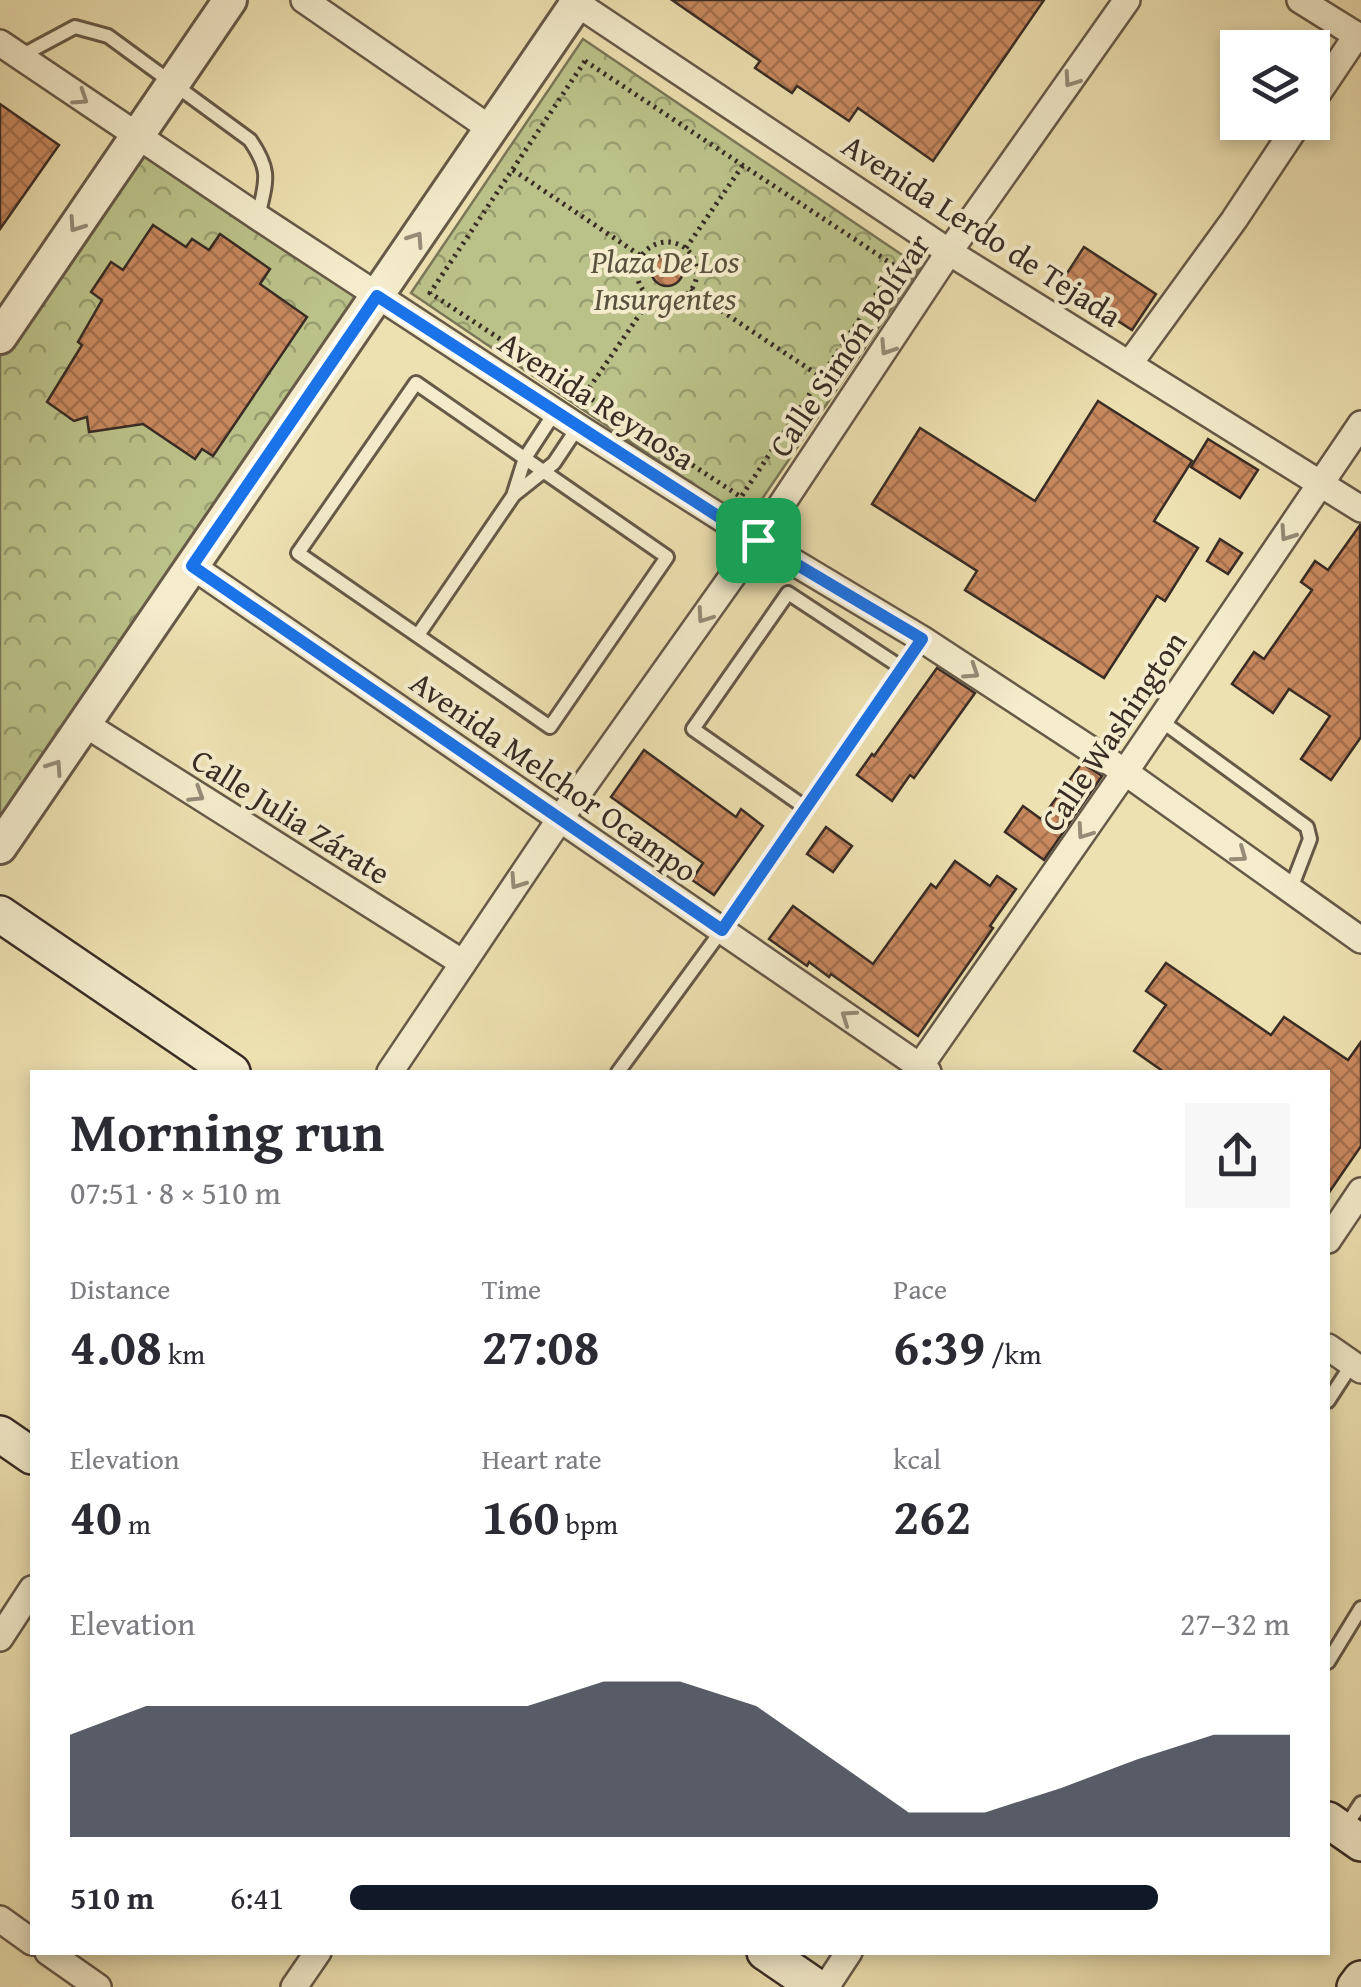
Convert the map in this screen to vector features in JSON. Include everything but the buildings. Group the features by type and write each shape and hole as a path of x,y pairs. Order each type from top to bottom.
{"main road":[{"path":"0,914 229,1070"},
{"path":"0,1434 30,1455"},
{"path":"769,1955 816,1987"},
{"path":"1355,1987 1361,1978"}],"street":[{"path":"0,337 230,0"},
{"path":"304,0 491,128"},
{"name":"Calle Simón Bolívar","path":"391,1070 560,819 758,540 949,252 1127,0"},
{"path":"1300,0 1359,37 1330,77"},
{"path":"0,848 576,1"},
{"name":"Avenida Lerdo de Tejada","path":"576,1 949,252 1361,509"},
{"name":"Avenida Reynosa","path":"10,50 578,427 922,639 1125,772 1361,940"},
{"path":"1130,364 1287,140"},
{"name":"Calle Washington","path":"922,1070 1361,424"},
{"name":"Avenida Melchor Ocampo","path":"192,566 920,1070"},
{"name":"Calle Julia Zárate","path":"84,724 463,963"},
{"path":"1330,1237 1361,1192"},
{"path":"1330,1348 1357,1367"},
{"path":"0,1638 30,1592"},
{"path":"0,1919 30,1941"},
{"path":"52,1955 98,1987"},
{"path":"294,1987 316,1955"},
{"path":"826,1987 847,1955"}],"lane":[{"path":"10,50 75,27 108,36 250,140 263,158 266,178 258,217"},
{"path":"416,383 525,458 667,556 550,726 298,553 416,383"},
{"path":"418,635 512,496 525,458 555,412"},
{"path":"512,496 554,463 578,427"},
{"path":"806,808 693,729 788,593 902,668"},
{"path":"619,1070 722,930 922,639"},
{"path":"1160,720 1308,827 1310,840 1290,891"},
{"path":"1330,1400 1357,1367"},
{"path":"1333,1643 1361,1608"}],"path":[{"path":"586,61 894,266 742,497 430,292 513,170 586,61"},
{"path":"686,248 743,165"},
{"path":"513,170 642,256"},
{"path":"664,241 686,248 696,263 697,274 690,290 670,302 651,298 637,280 636,270 642,256 653,244 664,241"},
{"path":"690,290 821,377"},
{"path":"586,394 651,298"}],"green space":[{"name":"Plaza De Los Insurgentes","path":"583,39 920,267 747,521 411,293"},
{"path":"138,150 358,297 0,834 0,356"}],"route":[{"path":"377,296 758,540 922,639 722,930 192,566 377,296"}]}
